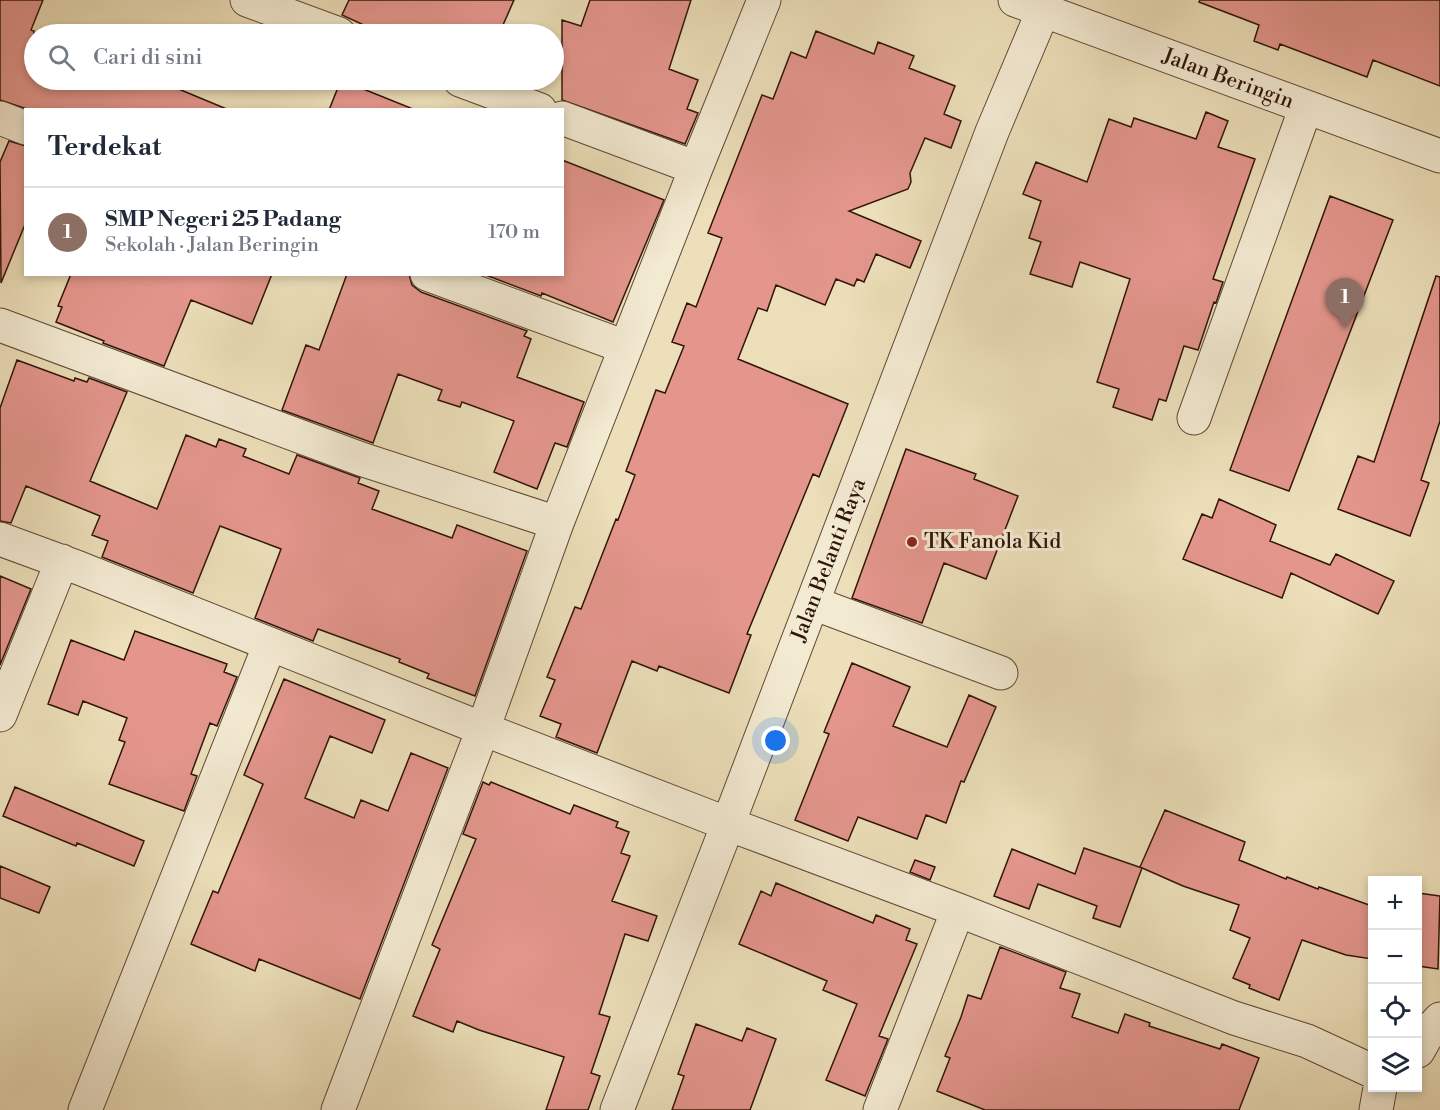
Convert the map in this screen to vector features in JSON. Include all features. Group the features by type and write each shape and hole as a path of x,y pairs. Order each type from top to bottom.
{"street":[{"path":"247,0 312,24"},
{"path":"338,1110 483,729 557,523 696,168 765,0"},
{"name":"Jalan Beringin","path":"1029,5 1440,156"},
{"name":"Jalan Belanti Raya","path":"617,1110 992,132 1029,5"},
{"path":"487,90 535,108"},
{"path":"1194,418 1306,107"},
{"path":"0,118 24,127"},
{"path":"564,119 696,168"},
{"path":"432,276 625,347"},
{"path":"0,325 361,459 557,523"},
{"path":"0,539 62,561 728,824 958,910 1234,1018 1307,1041 1368,1069"},
{"path":"0,715 62,561"},
{"path":"813,603 1001,673"},
{"path":"85,1110 270,644"},
{"path":"880,1110 958,910"},
{"path":"1422,1044 1430,1030 1440,1020"},
{"path":"1376,1110 1379,1092"}],"building":[{"path":"0,0 43,0 33,24 24,24 24,90 181,90 224,108 24,108 0,100"},
{"path":"349,0 514,0 503,24 361,24 342,15"},
{"path":"590,0 691,0 669,69 698,80 687,109 698,113 685,144 562,100 564,24 562,20 581,26"},
{"path":"1200,0 1440,0 1440,86 1373,60 1367,77 1280,44 1278,50 1254,41 1259,25 1199,2"},
{"path":"816,31 874,54 878,42 914,56 909,68 955,86 944,114 961,121 951,148 925,138 910,173 911,182 908,189 849,211 921,241 910,268 876,254 864,282 857,279 854,286 836,279 825,305 776,285 767,311 758,308 738,359 848,404 819,477 813,474 747,634 751,635 729,693 659,666 657,671 632,661 597,753 556,737 561,724 540,716 555,680 547,677 575,607 581,609 616,519 618,520 635,475 626,471 656,390 665,393 684,346 672,342 687,303 696,307 722,238 708,233 762,95 773,99 791,52 806,58"},
{"path":"337,90 366,90 411,108 330,108"},
{"path":"1206,112 1228,121 1218,147 1255,159 1213,279 1223,282 1198,350 1184,346 1166,401 1159,399 1152,420 1113,407 1119,389 1097,382 1130,279 1080,262 1072,287 1030,274 1041,242 1029,238 1041,201 1023,194 1036,162 1087,182 1109,119 1131,127 1134,118 1196,139"},
{"path":"9,141 24,145 24,227 1,283 0,162"},
{"path":"564,161 664,200 613,322 542,293 541,296 488,276 564,276"},
{"path":"1330,196 1393,220 1289,491 1230,470"},
{"path":"70,276 271,276 252,324 191,300 164,366 56,322 62,307 58,306"},
{"path":"346,276 410,276 412,285 421,292 527,331 524,336 531,339 517,377 584,402 567,447 555,443 537,489 494,472 514,421 462,402 460,407 438,400 442,390 398,374 373,443 282,410 306,345 319,350"},
{"path":"1436,276 1440,277 1440,421 1421,480 1429,483 1410,536 1338,509 1358,456 1374,462"},
{"path":"17,360 74,381 75,378 87,382 89,378 127,392 90,481 157,509 186,435 216,447 219,439 246,449 243,456 289,474 297,455 360,478 358,483 379,491 372,509 452,538 457,525 527,551 475,696 427,678 429,674 399,662 400,659 318,629 313,641 255,618 281,549 220,526 193,593 102,557 108,541 92,535 100,516 26,486 11,523 0,521 0,408"},
{"name":"TK Fanola Kid","path":"906,449 976,474 974,479 1018,496 986,579 944,563 922,623 852,598"},
{"path":"1219,499 1276,525 1270,541 1330,565 1336,554 1394,581 1378,614 1291,573 1282,598 1183,559 1202,514 1212,518"},
{"path":"0,576 31,589 0,665"},
{"path":"135,631 227,664 224,672 237,677 217,726 210,723 191,774 197,776 184,811 109,784 125,742 119,740 127,718 83,701 78,715 48,704 71,640 124,660"},
{"path":"852,663 910,687 893,726 947,747 969,695 996,707 964,782 961,781 946,823 926,815 917,839 858,817 848,841 795,820 829,734 824,732"},
{"path":"284,679 385,720 372,753 330,736 305,798 354,818 361,800 388,811 411,753 448,768 360,999 259,959 255,971 191,944 213,891 218,893 263,784 244,775"},
{"path":"483,782 489,785 491,782 570,814 574,805 618,822 616,827 629,832 621,853 630,856 612,901 657,916 648,941 625,934 599,1014 610,1017 591,1073 600,1076 588,1110 546,1110 564,1057 457,1021 453,1032 413,1016 440,949 432,945 476,839 463,834"},
{"path":"15,787 144,841 134,866 77,843 76,846 3,816"},
{"path":"1165,810 1245,842 1239,860 1286,879 1287,877 1368,905 1368,958 1346,955 1302,940 1279,1000 1249,988 1250,985 1233,978 1250,938 1230,930 1239,905 1183,886 1140,867"},
{"path":"1084,848 1142,868 1120,927 1093,918 1097,906 1038,884 1029,909 994,896 1012,849 1075,874"},
{"path":"915,860 935,867 930,880 910,872"},
{"path":"0,866 50,887 39,913 0,898"},
{"path":"776,883 873,923 876,915 910,929 906,940 917,944 879,1036 888,1039 865,1096 826,1080 857,1004 823,990 827,981 739,944 761,891 771,896"},
{"path":"1422,894 1440,896 1438,969 1422,967"},
{"path":"1000,947 1066,972 1060,988 1080,994 1072,1017 1118,1033 1125,1014 1150,1023 1149,1026 1220,1049 1222,1044 1259,1058 1239,1110 985,1110 937,1091 950,1058 945,1056 968,995 981,999"},
{"path":"696,1024 742,1041 747,1028 776,1039 750,1110 672,1110 684,1076 678,1074"}],"place":[{"name":"SMP Negeri 25 Padang","path":"1345,328"},
{"name":"TK Fanola Kid","path":"912,542"}]}
